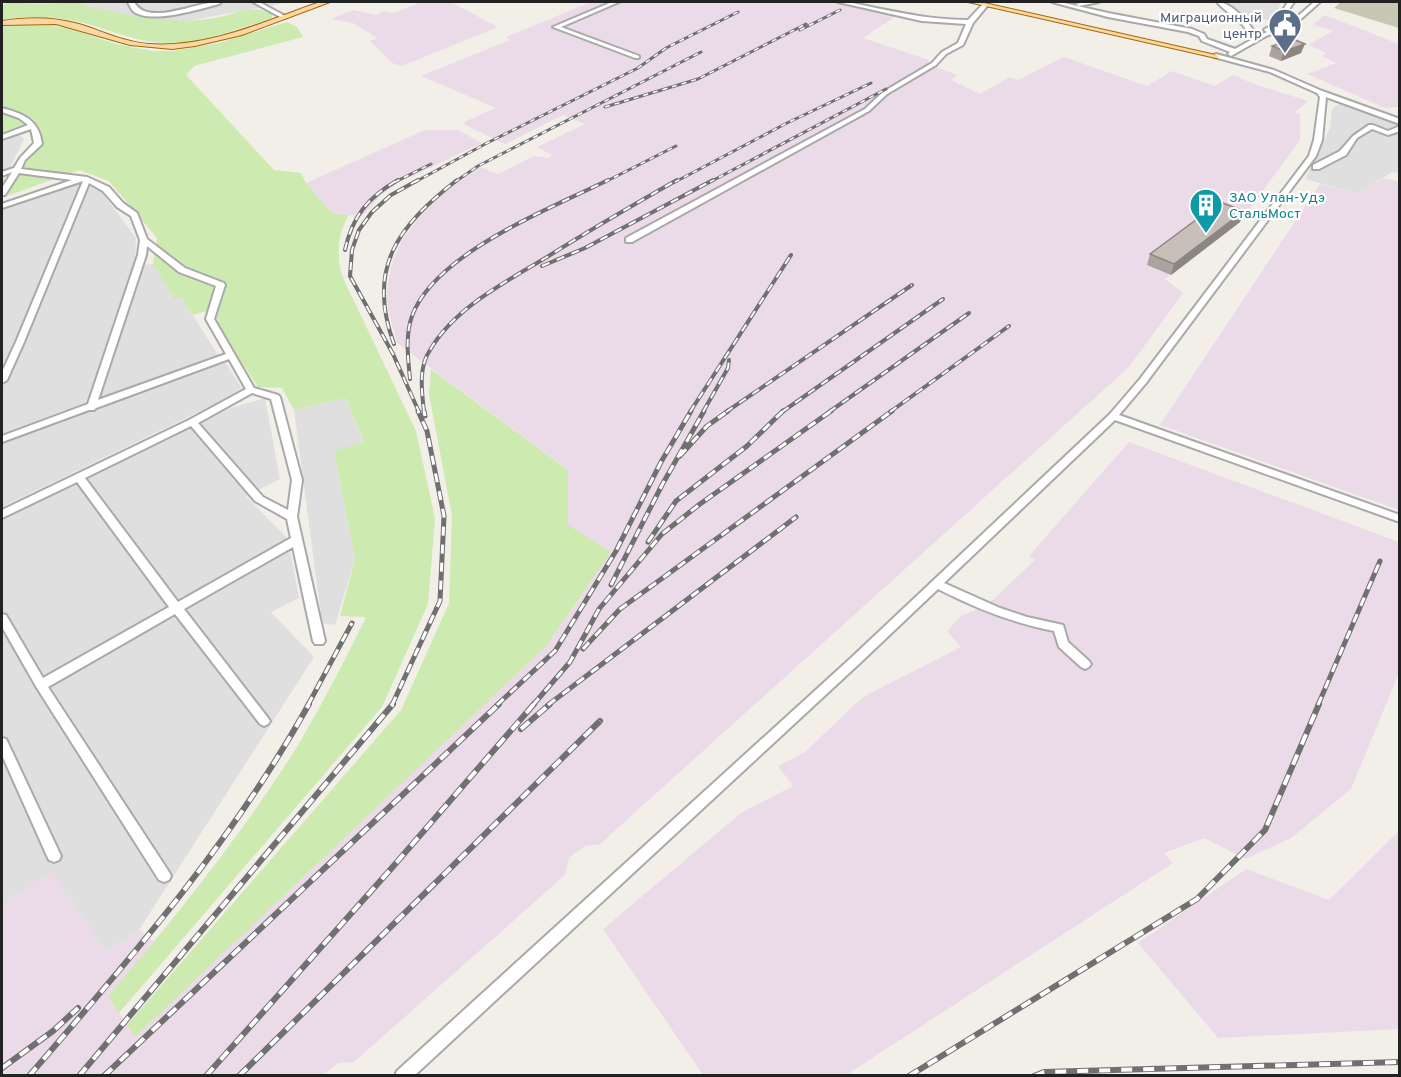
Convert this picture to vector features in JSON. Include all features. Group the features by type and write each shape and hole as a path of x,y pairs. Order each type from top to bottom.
{"main road":[{"path":"2,23 59,22 133,43 164,47 204,42 326,2"},
{"path":"972,2 1216,56"}],"street":[{"path":"131,2 134,11 148,15 218,2"},
{"path":"256,2 284,16"},
{"path":"266,8 277,2"},
{"path":"616,2 556,27 637,57"},
{"path":"841,2 938,22 970,22"},
{"path":"1055,2 1108,15 1190,30 1202,35 1204,40 1234,53 1247,64"},
{"path":"1066,4 1096,2"},
{"path":"1220,2 1254,33 1255,41"},
{"path":"1264,35 1264,32 1276,25 1290,2 1311,7"},
{"path":"1216,56 1234,53 1264,35 1291,25 1317,2"},
{"path":"629,240 867,110 885,93 934,64 944,53 961,44 970,22 985,4"},
{"path":"1216,56 1272,71 1400,122"},
{"path":"402,1076 937,584 1113,416 1143,381 1312,156 1318,140 1323,97 1320,92"},
{"path":"2,110 18,114 33,126 38,144 18,164 17,171 2,193"},
{"path":"2,136 33,126"},
{"path":"1316,167 1338,156 1354,137 1371,126 1388,132 1400,128"},
{"path":"2,174 11,170 86,178 106,189 134,216 144,240 182,270 220,285 210,319 251,390 275,397 297,480 292,517 319,641"},
{"path":"2,206 86,178"},
{"path":"2,380 20,342 86,178"},
{"path":"91,408 142,255 144,240"},
{"path":"2,439 231,356"},
{"path":"2,514 192,422 251,390"},
{"path":"1113,416 1400,519"},
{"path":"192,422 259,499 292,517"},
{"path":"78,476 123,541 178,608 264,721"},
{"path":"41,685 297,540"},
{"path":"937,584 978,604 1030,623 1059,628 1063,644 1085,664"},
{"path":"2,618 41,685 164,876"},
{"path":"2,743 54,856"}],"shaded area":[{"path":"16,2 290,2 151,28 29,14"},
{"path":"421,2 451,2 498,27 402,66 392,63 370,41 378,38 353,23 331,19 353,10 376,15 385,11 392,14"},
{"path":"591,2 832,2 896,16 863,38 929,60 927,64 958,75 951,80 980,94 1010,77 1018,80 1064,57 1147,86 1172,71 1215,86 1233,75 1308,101 1295,112 1300,114 1300,140 1240,222 1165,279 1183,293 1129,367 600,844 585,846 569,858 565,875 354,1062 338,1063 321,1076 2,1076 2,903 52,872 106,953 139,930 155,942 108,996 135,1037 610,552 568,525 567,469 397,343 388,310 387,291 391,266 402,240 427,207 453,185 480,167 498,174 534,156 549,158 552,155 537,147 585,124 563,115 505,144 465,125 464,122 496,108 421,76 510,40 506,37"},
{"path":"1227,2 1281,2 1274,21 1244,16"},
{"path":"1341,2 1399,2 1399,28 1334,8"},
{"path":"1325,15 1399,44 1399,107 1385,108 1307,74 1336,63 1322,56 1327,53 1308,45 1333,31 1313,25"},
{"path":"1342,102 1399,125 1399,173 1392,172 1358,194 1305,179 1330,128 1332,109"},
{"path":"425,130 458,130 482,143 398,183 381,195 362,216 333,214 306,183"},
{"path":"18,134 24,139 2,184 2,140"},
{"path":"1384,178 1400,182 1399,510 1160,425 1320,184 1358,194"},
{"path":"76,182 97,186 136,238 135,265 153,264 174,298 182,298 218,355 2,435 2,208"},
{"path":"225,362 242,388 215,404 2,507 2,443"},
{"path":"265,398 280,479 246,496 288,539 299,598 271,612 314,657 139,930 106,953 52,873 2,903 2,520 231,408"},
{"path":"346,398 364,443 334,451 355,559 335,625 322,623 294,410"},
{"path":"1129,442 1399,542 1399,673 1351,789 1291,838 1246,859 1204,838 1164,853 1173,863 846,1075 703,1075 603,929 741,813 793,786 778,766 805,752 863,697 961,647 947,631 962,615 985,607 1035,560 1029,556"},
{"path":"1399,831 1399,1029 1218,1038 1138,943 1246,869 1329,900"}],"green space":[{"path":"8,2 28,2 30,5 82,2 86,6 166,20 215,18 250,9 272,14 272,18 206,38 165,43 143,40 80,22 60,19 31,17 2,20 2,6"},
{"path":"287,22 297,27 303,37 194,66 186,75 274,170 301,173 306,183 333,214 349,215 342,230 339,246 339,262 343,278 416,431 435,518 428,604 382,707 119,1013 108,996 206,876 274,782 314,717 366,617 340,616 355,559 334,451 364,442 346,398 294,410 282,388 258,387 207,311 193,315 182,298 174,299 153,264 157,238 109,181 79,170 7,196 42,134 30,123 2,133 2,25 34,24 67,28 116,44 152,51 173,51 219,43"},
{"path":"431,369 568,470 568,525 611,552 546,646 135,1037 127,1025 401,710 449,603 452,516 429,394"}],"building":[{"path":"1293,39 1305,44 1284,51 1272,46"},
{"path":"1220,202 1244,211 1174,264 1150,254"}],"railway":[{"path":"800,30 840,10"},
{"path":"415,182 487,143 638,68 666,48 738,12"},
{"path":"605,107 698,79 806,24"},
{"path":"455,182 478,166 701,52"},
{"path":"675,182 787,123 871,83"},
{"path":"710,182 886,89"},
{"path":"605,182 676,146"},
{"path":"395,182 431,164"},
{"path":"345,250 352,228 363,209 378,193 398,180"},
{"path":"418,180 391,195 372,212 359,230 352,250 350,276 393,354 419,412"},
{"path":"394,344 386,317 384,293 386,271 393,251 418,214 457,180"},
{"path":"410,379 408,339 412,316 425,293 444,272 497,235 608,180"},
{"path":"424,412 422,380 426,357 441,335 467,308 595,227 677,180"},
{"path":"542,266 585,248 713,180"},
{"path":"690,412 791,255"},
{"path":"726,412 912,285"},
{"path":"782,412 943,299"},
{"path":"829,412 969,313"},
{"path":"890,412 1009,326"},
{"path":"703,412 728,368 729,360"},
{"path":"392,705 440,601 444,516 427,431 418,411"},
{"path":"424,411 425,416"},
{"path":"497,705 555,651 616,551 661,462 691,411"},
{"path":"611,585 662,485 704,411"},
{"path":"680,456 707,426 728,411"},
{"path":"648,542 676,501 747,446 783,411"},
{"path":"533,705 570,662 599,609 662,534 700,504 831,411"},
{"path":"583,649 620,609 892,411"},
{"path":"548,705 796,517"},
{"path":"1318,705 1380,561"},
{"path":"308,705 352,623"},
{"path":"29,1076 142,943 214,851 248,803 309,704"},
{"path":"79,1076 393,704"},
{"path":"104,1076 499,704"},
{"path":"206,1076 534,704"},
{"path":"521,729 550,704"},
{"path":"909,1076 1197,899 1265,830 1319,704"},
{"path":"239,1076 600,721"},
{"path":"2,1068 53,1031 78,1008"},
{"path":"1034,1076 1044,1072 1400,1062"}],"place":[{"name":"Миграционный центр","path":"1285,54"},
{"name":"ЗАО Улан-Удэ СтальМост","path":"1206,234"}]}
